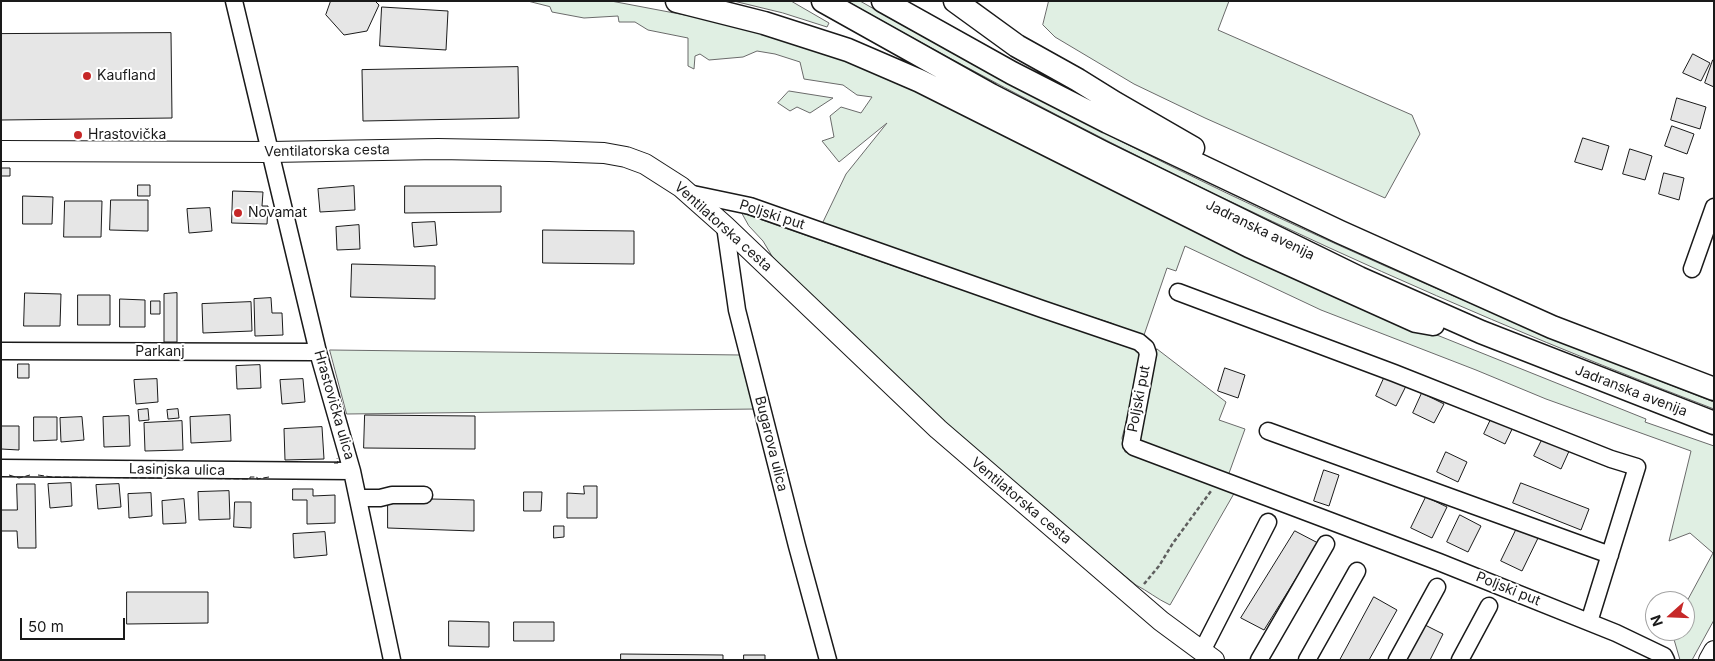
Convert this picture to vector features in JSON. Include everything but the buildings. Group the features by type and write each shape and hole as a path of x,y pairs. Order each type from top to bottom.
{"highway":[{"path":"677,1 764,23 848,50 920,81 1249,246 1363,298 1416,321 1481,332"},
{"name":"Jadranska avenija","path":"823,1 991,95 1102,152 1359,278 1481,332 1714,423"},
{"path":"883,1 1012,73 1108,122 1340,232 1552,326 1714,389"},
{"path":"954,1 1017,46 1340,232"}],"main road":[{"name":"Ventilatorska cesta","path":"1,151 271,152 438,149 549,151 604,153 626,157 645,164 688,193 725,226 938,429 1161,620 1208,655"},
{"path":"1709,660 1714,651"}],"street":[{"name":"Hrastovička ulica","path":"234,1 318,352 352,471 392,660"},
{"name":"Poljski put","path":"688,193 750,206 1139,342 1146,348 1148,354 1131,444 1134,447 1439,562 1589,622 1664,656 1666,660"},
{"path":"1692,270 1714,207"},
{"name":"Bugarova ulica","path":"725,226 737,310 828,660"},
{"path":"1178,292 1394,373 1611,459 1637,467 1589,622"},
{"name":"Parkanj","path":"1,351 318,352"},
{"path":"1268,430 1610,555"},
{"name":"Lasinjska ulica","path":"1,468 352,471"},
{"path":"358,498 380,498 392,494 424,495"},
{"path":"1208,655 1268,522"},
{"path":"1258,660 1326,544"},
{"path":"1307,660 1357,571"},
{"path":"1397,660 1437,586"},
{"path":"1460,660 1489,606"}],"path":[{"path":"1134,597 1159,566 1173,543 1211,491 1226,482"}],"green space":[{"path":"528,1 611,1 743,26 876,70 1162,215 1300,280 1646,419 1645,422 1714,446 1714,620 1692,660 1680,660 1674,641 1695,641 1695,591 1692,591 1713,553 1690,533 1669,541 1691,451 1546,399 1321,310 1185,246 1176,271 1167,268 1143,338 1111,323 976,280 822,224 846,174 887,123 839,162 822,141 834,137 830,116 841,107 861,113 872,97 857,95 843,85 804,79 800,62 775,54 757,51 743,57 709,60 700,54 695,56 694,69 688,66 688,38 648,30 635,22 619,22 618,16 584,18 552,12 550,7"},
{"path":"734,1 791,1 829,23 827,27 783,13"},
{"path":"847,1 860,1 963,59 1067,114 1280,218 1495,314 1714,402 1714,409 1491,319 1273,222 1058,115"},
{"path":"1049,1 1229,1 1218,30 1412,115 1420,134 1385,198 1205,118 1134,84 1055,37 1043,25"},
{"path":"789,91 833,98 810,113 797,107 790,111 778,103"},
{"path":"742,213 948,285 1113,339 1139,350 1140,367 1122,438 1125,452 1236,490 1170,605 1136,585 1034,501 941,420 793,279 772,256 763,241 749,226"},
{"path":"1157,349 1226,402 1219,420 1245,429 1228,476 1139,444 1138,438"},
{"path":"330,350 741,355 756,409 347,414"}],"fence":[{"path":"334,463 338,463 337,458"},
{"path":"9,475 19,478 30,475"},
{"path":"38,475 52,477 250,479 250,477 257,477 257,479 269,477"}],"place":[{"name":"Kaufland","path":"87,76"},
{"name":"Hrastovička","path":"78,135"},
{"name":"Novamat","path":"238,213"}]}
